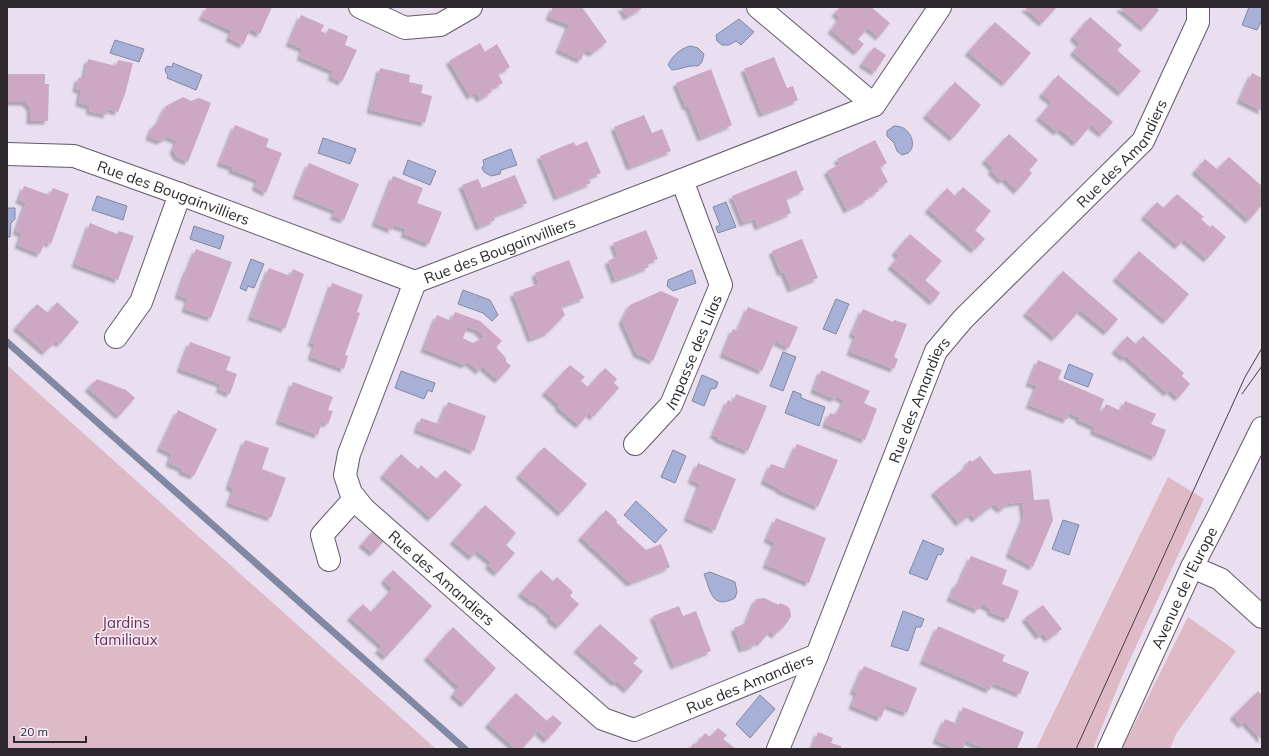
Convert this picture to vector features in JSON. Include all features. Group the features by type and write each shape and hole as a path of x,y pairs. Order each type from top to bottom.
{"street":[{"path":"360,7 405,28 440,25 471,7"},
{"path":"758,7 874,105 940,7"},
{"name":"Rue des Amandiers","path":"415,282 349,454 345,475 351,493 370,515 603,719 634,730 817,655 936,351 963,319 1143,141 1198,22 1198,7"},
{"name":"Rue des Bougainvilliers","path":"7,154 74,156 415,282 874,105"},
{"name":"Impasse des Lilas","path":"635,444 671,404 721,285 682,180"},
{"path":"116,337 141,302 180,194"},
{"name":"Avenue de l'Europe","path":"1109,749 1192,567 1262,428"},
{"path":"329,560 322,535 355,498"},
{"path":"1192,567 1220,579 1262,617"},
{"path":"778,749 817,655"}],"green space":[{"name":"Jardins familiaux","path":"7,365 436,749 7,749"},
{"path":"1168,477 1204,499 1121,679 1093,749 1036,749"},
{"path":"1188,617 1236,651 1176,734 1170,749 1122,749"}],"water":[{"path":"1249,7 1262,7 1262,20 1257,30 1242,25"},
{"path":"739,19 754,32 741,45 736,41 729,45 722,45 717,41 716,35"},
{"path":"115,40 144,49 139,62 110,53"},
{"path":"690,46 698,48 704,54 702,62 698,66 672,70 668,65 672,58 683,49"},
{"path":"173,63 202,75 196,90 167,78 168,75 165,69 167,66 172,67"},
{"path":"894,126 903,128 910,135 912,148 908,153 902,155 897,151 894,143 887,136 887,131"},
{"path":"323,138 356,149 350,164 318,153"},
{"path":"511,149 517,165 501,170 500,174 491,176 484,172 482,168 484,165 483,160"},
{"path":"408,160 436,171 430,185 403,174"},
{"path":"97,196 127,206 123,220 92,210"},
{"path":"726,202 736,227 718,233 716,227 720,225 713,207"},
{"path":"7,208 15,208 15,219 11,223 10,237 7,237"},
{"path":"194,226 224,236 220,249 190,239"},
{"path":"251,259 264,264 254,288 248,286 246,291 240,288"},
{"path":"692,270 696,283 673,291 667,286 668,280"},
{"path":"463,290 490,300 498,315 492,321 483,313 458,304"},
{"path":"836,299 849,304 836,334 823,329"},
{"path":"783,352 796,357 783,391 770,386"},
{"path":"1069,364 1093,374 1088,387 1064,378"},
{"path":"401,371 435,383 432,392 428,390 424,399 395,388"},
{"path":"702,375 718,382 716,388 711,389 704,406 692,401"},
{"path":"793,391 801,394 801,398 825,407 819,426 785,413"},
{"path":"673,450 686,456 675,483 661,477"},
{"path":"636,501 667,530 655,543 624,515"},
{"path":"1063,520 1079,525 1069,555 1052,549"},
{"path":"923,540 944,549 941,555 938,554 927,580 909,573"},
{"path":"710,572 735,582 737,592 735,598 721,602 714,597 704,574"},
{"path":"903,611 924,619 921,627 916,627 908,651 891,646"},
{"path":"760,695 775,709 750,738 736,724"}],"building":[{"path":"207,7 272,7 260,34 250,29 243,45 229,38 232,31 202,17"},
{"path":"553,7 582,7 607,42 593,53 585,50 581,60 559,50 569,25 549,17"},
{"path":"621,7 644,7 627,17"},
{"path":"840,7 871,7 890,23 879,37 868,28 858,39 864,44 857,52 831,30 840,18 835,13"},
{"path":"1024,7 1057,7 1042,23"},
{"path":"1119,7 1156,7 1159,10 1144,28"},
{"path":"301,15 324,25 321,31 326,34 329,28 348,36 345,45 357,50 342,82 331,77 333,71 300,57 303,49 289,43"},
{"path":"1090,17 1122,45 1117,50 1141,71 1121,93 1073,52 1080,44 1073,37"},
{"path":"995,22 1031,53 1005,83 968,52"},
{"path":"480,43 485,52 497,44 510,67 498,74 503,83 490,89 492,92 480,99 476,93 470,96 449,61"},
{"path":"874,47 886,55 875,72 862,64"},
{"path":"774,57 787,88 793,86 798,100 762,114 744,69"},
{"path":"88,59 116,66 118,60 133,63 125,94 118,112 108,109 107,115 89,111 90,106 79,103 81,90 76,89 78,78 84,78"},
{"path":"380,68 410,75 409,82 423,85 421,93 432,96 425,123 370,110"},
{"path":"711,69 732,125 701,138 688,106 686,107 676,83"},
{"path":"1252,73 1262,78 1262,111 1240,100"},
{"path":"7,74 45,74 45,84 49,84 48,121 30,121 30,107 25,102 7,102"},
{"path":"1058,75 1113,122 1102,134 1091,125 1076,143 1060,129 1057,132 1039,117 1052,102 1042,94"},
{"path":"955,82 981,105 953,138 926,115"},
{"path":"183,97 191,101 199,98 211,103 188,162 177,157 173,150 177,141 168,137 160,141 149,137 153,126 158,123 166,106"},
{"path":"644,115 652,133 662,129 671,151 630,167 614,127"},
{"path":"235,125 269,139 266,147 282,153 266,193 255,187 258,180 232,170 232,167 220,163"},
{"path":"1009,134 1038,160 1029,170 1032,173 1017,191 1004,178 1002,181 991,171 993,168 985,160"},
{"path":"875,140 887,163 880,167 888,182 878,188 879,191 867,197 868,199 847,210 827,171 840,164 837,159"},
{"path":"587,141 601,173 588,178 591,183 557,197 540,156 574,142 576,146"},
{"path":"1229,157 1262,186 1262,205 1249,220 1195,171 1205,159 1217,169"},
{"path":"309,163 359,184 344,220 333,216 336,211 296,195"},
{"path":"796,170 804,190 786,198 791,213 758,227 755,219 743,223 732,196"},
{"path":"515,175 527,203 493,216 495,220 479,227 462,185 478,179 482,188"},
{"path":"393,176 423,188 417,203 442,212 429,244 404,234 406,229 393,225 392,230 375,223"},
{"path":"24,186 49,195 53,188 69,194 51,244 45,242 40,254 18,245 22,234 16,231 26,203 19,200"},
{"path":"963,187 991,211 975,230 985,239 974,250 928,209 947,188 955,196"},
{"path":"1177,194 1204,217 1201,219 1210,227 1212,225 1226,237 1207,259 1184,239 1178,246 1144,216 1157,202 1164,208"},
{"path":"90,223 117,234 119,231 134,236 118,280 75,264"},
{"path":"646,230 658,259 647,262 649,267 615,280 608,261 618,256 613,243"},
{"path":"910,234 942,261 925,280 940,293 933,302 891,266 899,256 895,252"},
{"path":"802,239 818,278 791,289 784,272 781,273 772,251"},
{"path":"196,249 232,262 211,318 185,309 188,299 178,295"},
{"path":"1139,251 1189,294 1166,321 1116,278"},
{"path":"569,260 584,298 561,306 565,315 547,333 531,339 513,293 538,284 535,273"},
{"path":"269,268 290,276 293,269 304,274 285,329 251,317"},
{"path":"1063,271 1118,319 1107,332 1080,310 1055,338 1026,313"},
{"path":"332,283 363,295 357,312 360,313 345,355 348,356 344,369 311,357 315,344 311,343"},
{"path":"661,291 679,299 653,361 637,354 622,321 630,305"},
{"path":"57,302 79,322 60,344 56,341 45,352 16,327 37,304 48,313"},
{"path":"748,307 798,327 789,348 775,341 762,371 723,354 733,329 738,331"},
{"path":"863,309 893,322 894,320 907,324 894,357 898,359 894,369 850,352 856,336 852,334"},
{"path":"455,312 480,321 502,341 496,347 506,358 506,362 511,366 498,380 483,367 479,371 468,362 465,365 424,349 437,315 451,321","holes":["467,327 477,330 484,337 473,343 463,338"]},
{"path":"1127,336 1136,344 1143,336 1184,373 1182,376 1190,384 1178,398 1170,390 1167,393 1126,356 1124,358 1115,350"},
{"path":"190,342 231,357 226,370 237,374 230,394 219,389 221,384 180,369"},
{"path":"1038,360 1062,370 1058,379 1104,399 1100,410 1103,411 1106,404 1121,411 1125,401 1156,414 1151,424 1166,430 1155,457 1093,431 1095,427 1079,420 1079,417 1069,413 1067,420 1029,405 1037,386 1029,383"},
{"path":"570,365 585,377 581,381 588,387 605,368 617,379 614,383 619,388 593,417 589,413 579,425 558,407 559,405 545,392"},
{"path":"821,370 870,391 864,403 877,409 865,440 825,424 830,413 835,415 838,409 840,410 844,400 836,396 835,399 814,390"},
{"path":"97,379 126,390 135,398 119,416 88,388"},
{"path":"293,382 333,397 328,410 333,411 328,424 322,422 318,435 279,421"},
{"path":"736,394 767,406 748,451 718,439 718,437 713,435 728,400 733,403"},
{"path":"448,402 486,416 474,451 417,430 421,418 439,424"},
{"path":"178,410 217,429 194,476 181,471 183,469 169,463 172,454 160,448"},
{"path":"245,440 269,448 262,469 286,478 271,518 229,503 234,490 229,486"},
{"path":"797,444 838,460 818,507 779,490 780,489 764,481 771,464 786,469"},
{"path":"544,447 587,484 561,513 519,475"},
{"path":"401,454 418,469 421,465 437,479 445,470 462,485 431,518 383,475"},
{"path":"980,456 994,474 1031,470 1034,500 1049,499 1053,520 1033,567 1009,554 1024,517 1022,502 1008,504 1001,510 994,504 975,519 971,514 959,523 934,492 967,466 966,464 970,460 972,462"},
{"path":"698,463 736,479 715,530 687,518 700,484 691,480"},
{"path":"485,505 516,533 506,545 515,553 497,573 488,565 491,562 477,551 472,557 453,541"},
{"path":"606,510 617,520 616,522 646,550 661,544 670,567 630,583 581,537"},
{"path":"776,518 826,538 809,583 766,565 775,543 767,539"},
{"path":"374,530 385,540 373,553 362,544"},
{"path":"971,556 1007,570 1002,584 1019,591 1008,619 990,612 991,609 981,604 978,610 950,598 956,584 959,583"},
{"path":"393,570 432,606 386,657 378,650 382,646 350,617 363,604 371,612 392,589 384,580"},
{"path":"541,570 553,581 557,577 573,592 570,596 579,604 559,626 550,619 551,616 535,602 533,603 521,593"},
{"path":"764,598 779,605 779,603 787,606 790,609 791,617 782,629 781,628 775,635 770,631 760,643 756,641 755,645 742,649 734,628 746,623 756,599"},
{"path":"1043,605 1062,629 1048,639 1043,633 1039,636 1025,618"},
{"path":"679,606 683,616 696,611 711,651 674,666 653,616"},
{"path":"600,624 638,658 633,663 643,671 627,690 617,681 615,683 577,649"},
{"path":"938,626 1005,655 1002,661 1029,672 1020,694 993,683 990,690 923,661"},
{"path":"453,627 496,668 464,704 453,694 459,687 427,657"},
{"path":"864,666 917,688 907,713 886,705 881,718 852,706 857,693 853,691"},
{"path":"1258,691 1262,695 1262,740 1245,722 1242,725 1233,716"},
{"path":"516,693 547,721 553,715 562,723 547,740 538,731 522,749 516,749 488,724"},
{"path":"963,707 1024,732 1017,749 987,749 966,741 963,749 956,749 936,740 945,719 957,724"},
{"path":"718,728 727,735 723,739 736,749 689,749 694,743 696,744 705,733 710,737"},
{"path":"818,732 833,738 831,743 841,746 841,749 812,749"}],"waterway":[{"path":"7,342 465,749"}],"tram line":[{"path":"1076,749 1245,377 1262,348"},
{"path":"1242,394 1262,366"}]}
